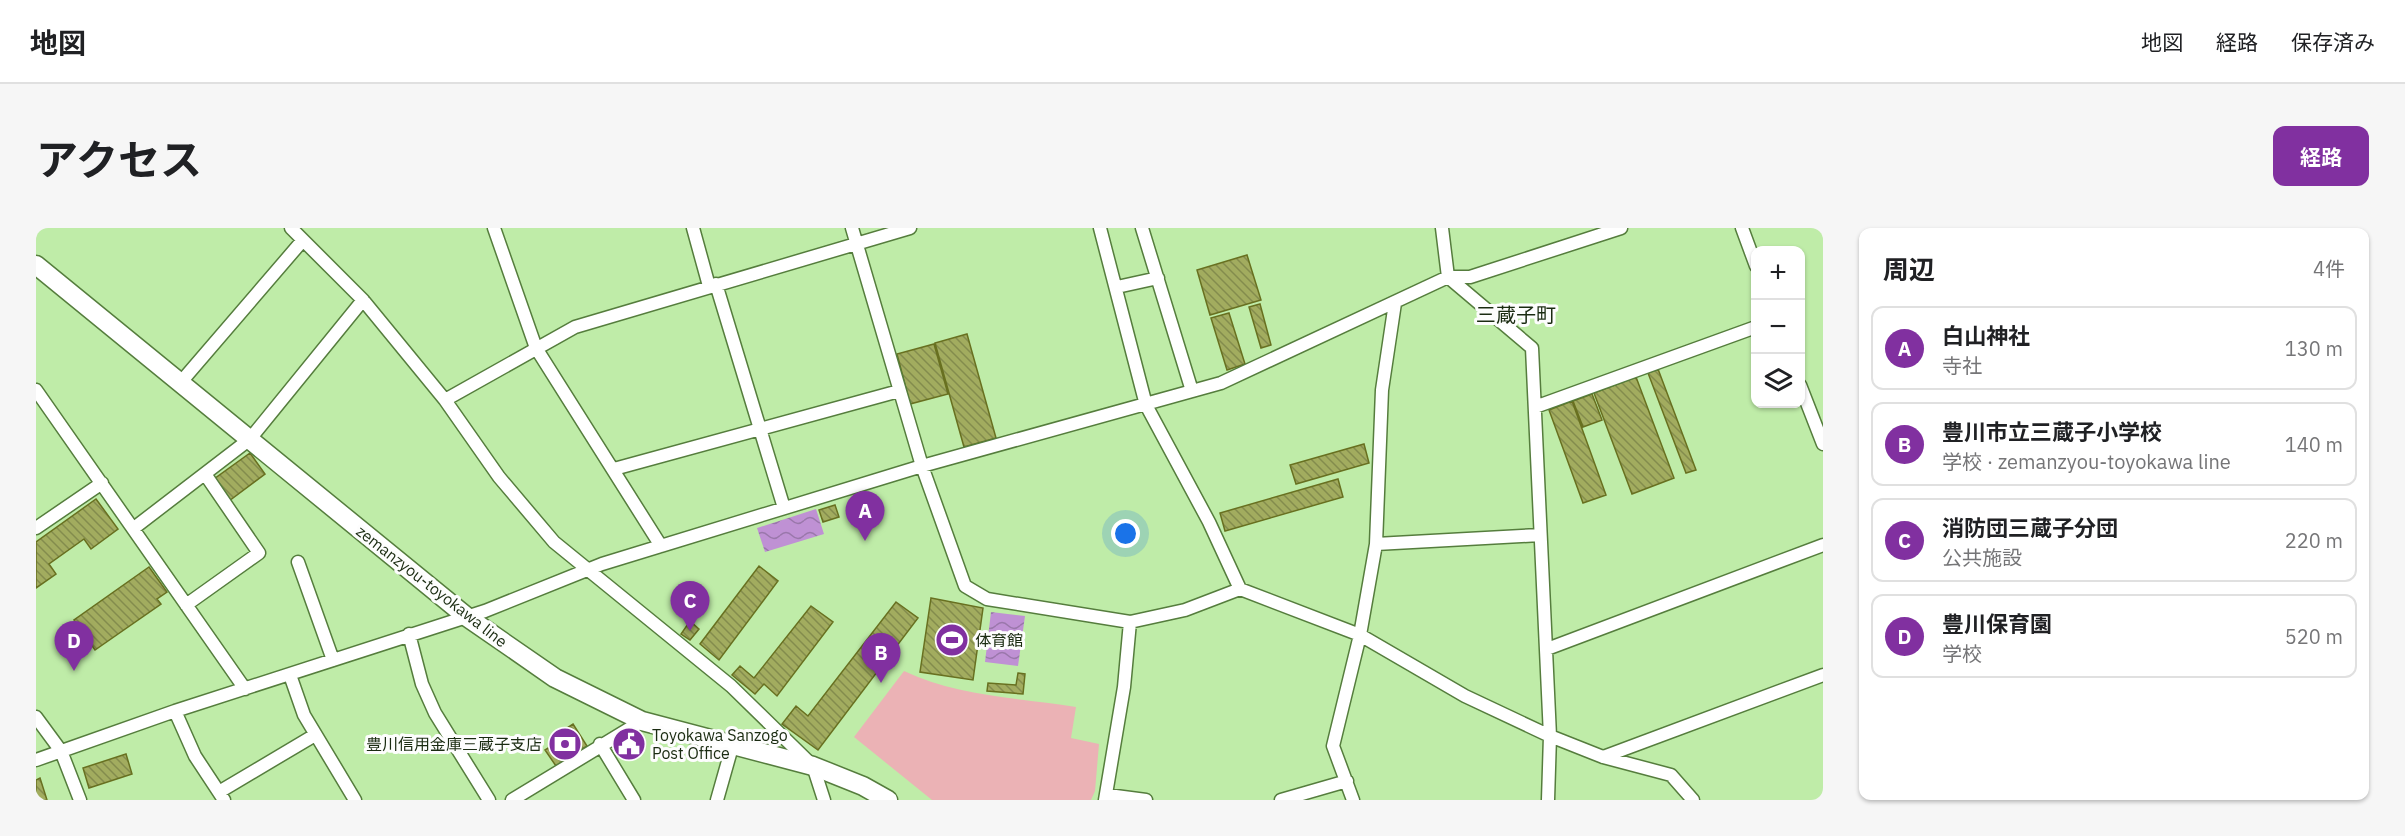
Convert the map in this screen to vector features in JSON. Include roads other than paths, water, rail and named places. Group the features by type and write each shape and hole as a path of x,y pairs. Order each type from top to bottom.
{"main road":[{"name":"zemanzyou-toyokawa line","path":"36,265 467,617 555,678 642,721 732,747 813,766 863,786 888,800"}],"street":[{"path":"291,228 363,300 445,400 500,477 554,542 731,686 813,766 824,800"},
{"path":"494,228 536,348 661,546"},
{"path":"693,228 760,429 783,508"},
{"path":"852,228 922,466 965,586 987,599 1131,622 1185,610 1240,589 1360,635 1465,696 1550,736 1603,757 1671,775 1693,800"},
{"path":"445,400 574,327 910,228"},
{"path":"1100,228 1146,405 1209,522 1240,589"},
{"path":"1142,228 1192,391"},
{"path":"1442,228 1448,277 1532,348 1547,649 1550,736 1548,800"},
{"path":"36,760 175,711 467,617 587,570 661,546 922,466 1146,405 1221,382 1448,277 1470,277 1621,228"},
{"path":"1742,228 1751,254"},
{"path":"181,382 303,240"},
{"path":"1117,287 1158,278"},
{"path":"134,528 250,439 363,300"},
{"path":"1353,800 1334,746 1360,635 1376,544 1382,390 1395,303"},
{"path":"1535,407 1751,328"},
{"path":"614,469 899,390"},
{"path":"1805,396 1820,428 1823,444"},
{"path":"38,398 102,483 245,689"},
{"path":"186,605 258,553 205,474"},
{"path":"36,528 102,483"},
{"path":"1376,544 1540,535"},
{"path":"1547,649 1823,545"},
{"path":"298,562 333,660"},
{"path":"1131,622 1124,687 1106,797 1146,800"},
{"path":"409,634 422,684 435,713 489,800"},
{"path":"290,675 304,716 355,800"},
{"path":"1603,757 1823,675"},
{"path":"175,711 195,756 221,796 315,735"},
{"path":"36,717 61,751 80,800"},
{"path":"512,800 600,744 642,721"},
{"path":"600,744 634,800"},
{"path":"717,800 732,747"},
{"path":"1281,800 1347,781"}],"water":[{"path":"816,509 824,534 765,552 757,528"},
{"path":"991,612 1025,616 1018,666 985,662"}],"place":[{"name":"白山神社","path":"865,541"},
{"name":"消防団三蔵子分団","path":"690,631"},
{"name":"体育館","path":"952,640"},
{"name":"豊川保育園","path":"74,671"},
{"name":"豊川市立三蔵子小学校","path":"881,683"},
{"name":"豊川信用金庫三蔵子支店","path":"565,744"},
{"name":"Toyokawa Sanzogo Post Office","path":"629,744"}],"district":[{"name":"三蔵子町","path":"1516,315"}]}
